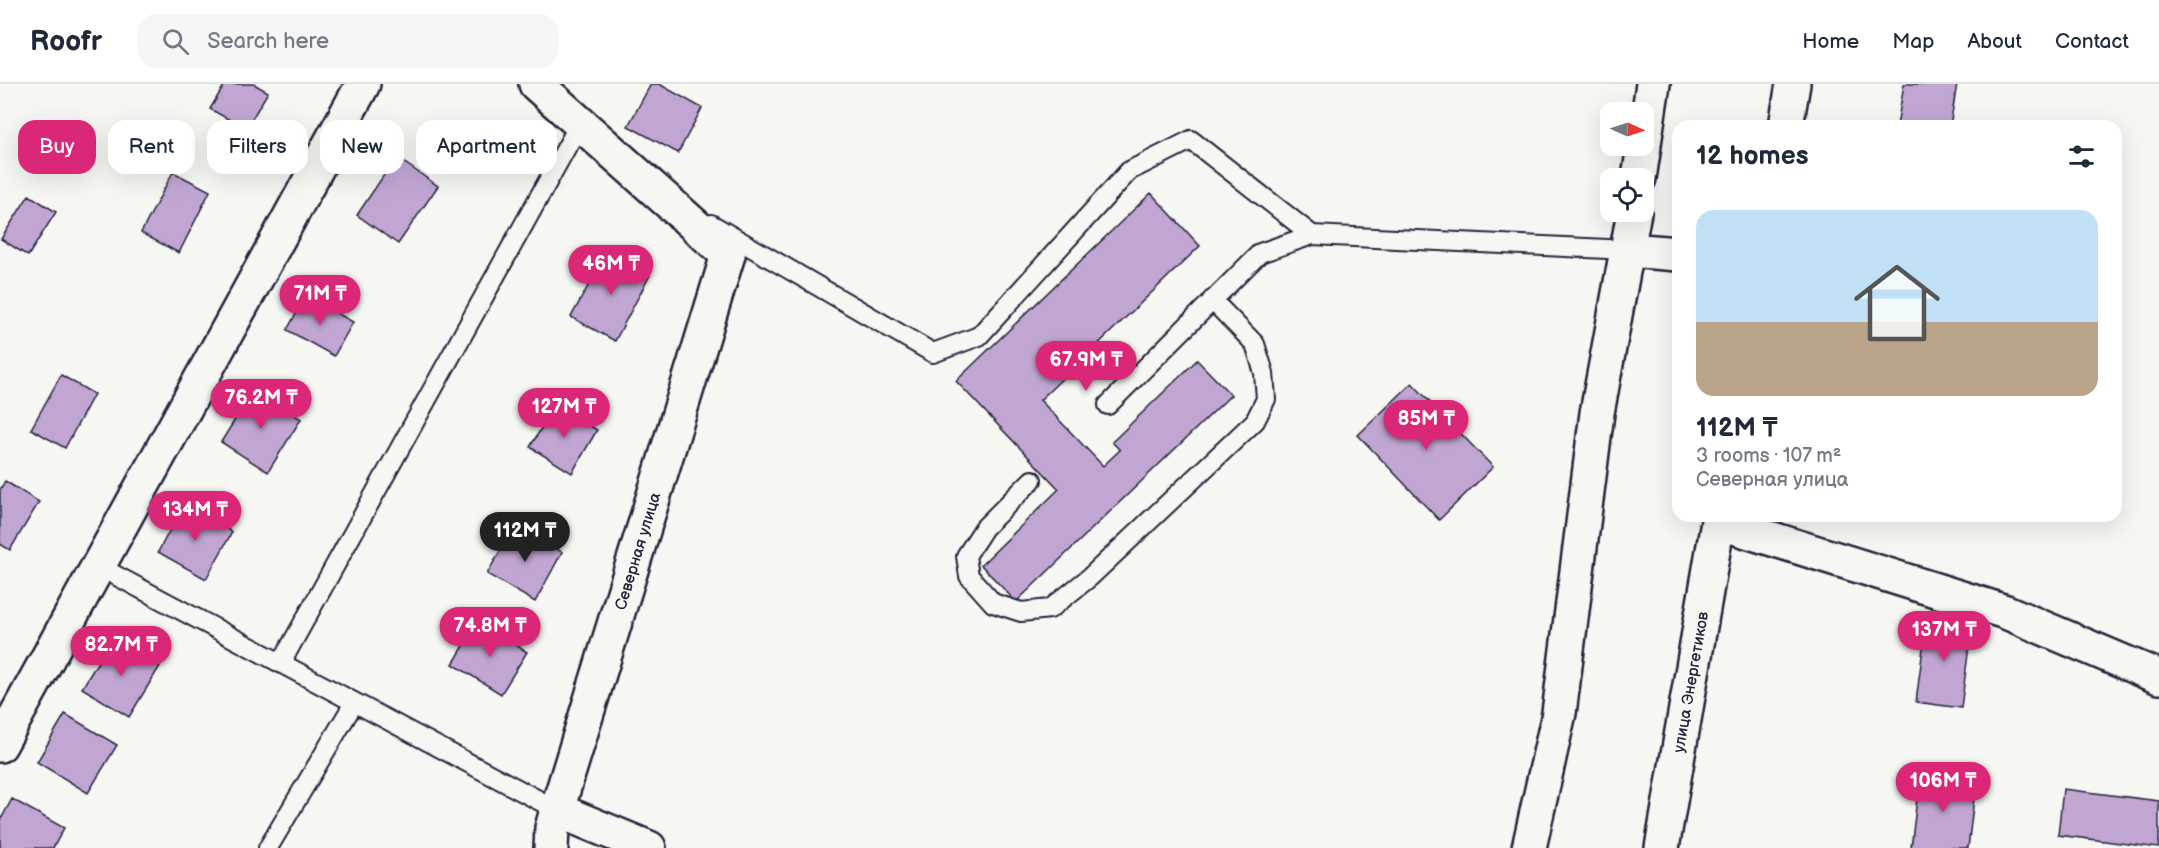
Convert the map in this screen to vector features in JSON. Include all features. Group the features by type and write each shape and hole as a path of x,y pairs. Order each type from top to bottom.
{"street":[{"path":"0,745 363,84"},
{"path":"536,84 661,195"},
{"path":"1650,102 1653,84"},
{"path":"1787,120 1793,84"},
{"name":"Северная улица","path":"551,848 552,828 557,810 728,255 661,195"},
{"path":"1529,848 1559,713 1597,413 1633,222"},
{"path":"1629,250 1672,254"},
{"name":"улица Энергетиков","path":"1662,848 1717,522"},
{"path":"1727,522 2006,612 2159,677"},
{"path":"557,810 649,848"}],"lane":[{"path":"281,663 580,123"},
{"path":"661,195 933,353 979,336 1129,171 1191,140 1312,235"},
{"path":"1108,405 1260,253 1312,235 1629,250"},
{"path":"1032,480 984,528 966,556 969,576 993,603 1021,612 1050,609 1090,577 1255,421 1266,399 1264,373 1256,344 1212,300"},
{"path":"98,566 557,810"},
{"path":"267,848 354,702"}],"building":[{"path":"225,84 254,84 268,92 251,120 230,120 210,109"},
{"path":"651,84 659,84 702,108 678,153 628,126"},
{"path":"1904,84 1957,84 1951,120 1898,120"},
{"path":"404,163 416,171 416,174 421,174 438,186 398,244 357,215 385,174 404,174"},
{"path":"172,174 177,174 210,191 179,253 141,233"},
{"path":"1151,193 1200,246 1040,400 1103,466 1120,450 1112,442 1197,360 1231,395 1016,602 981,565 1059,489 956,381"},
{"path":"29,195 56,212 28,256 1,239"},
{"path":"607,252 650,275 615,341 571,317"},
{"path":"306,296 353,322 334,356 287,330"},
{"path":"61,375 94,394 65,448 31,429"},
{"path":"1412,383 1493,467 1439,520 1358,435"},
{"path":"254,389 301,419 268,472 221,442"},
{"path":"555,405 597,430 572,473 530,447"},
{"path":"5,481 39,502 10,550 0,544 0,490"},
{"path":"184,504 232,532 206,579 158,552"},
{"path":"515,525 562,552 535,602 487,574"},
{"path":"1927,617 1972,623 1961,708 1916,702"},
{"path":"479,621 527,652 501,694 453,664"},
{"path":"113,637 160,666 129,717 82,688"},
{"path":"65,714 117,745 88,793 37,762"},
{"path":"1920,774 1976,781 1968,848 1911,848"},
{"path":"2063,789 2159,801 2159,848 2058,835"},
{"path":"12,799 64,828 53,848 0,848 0,821"}]}
